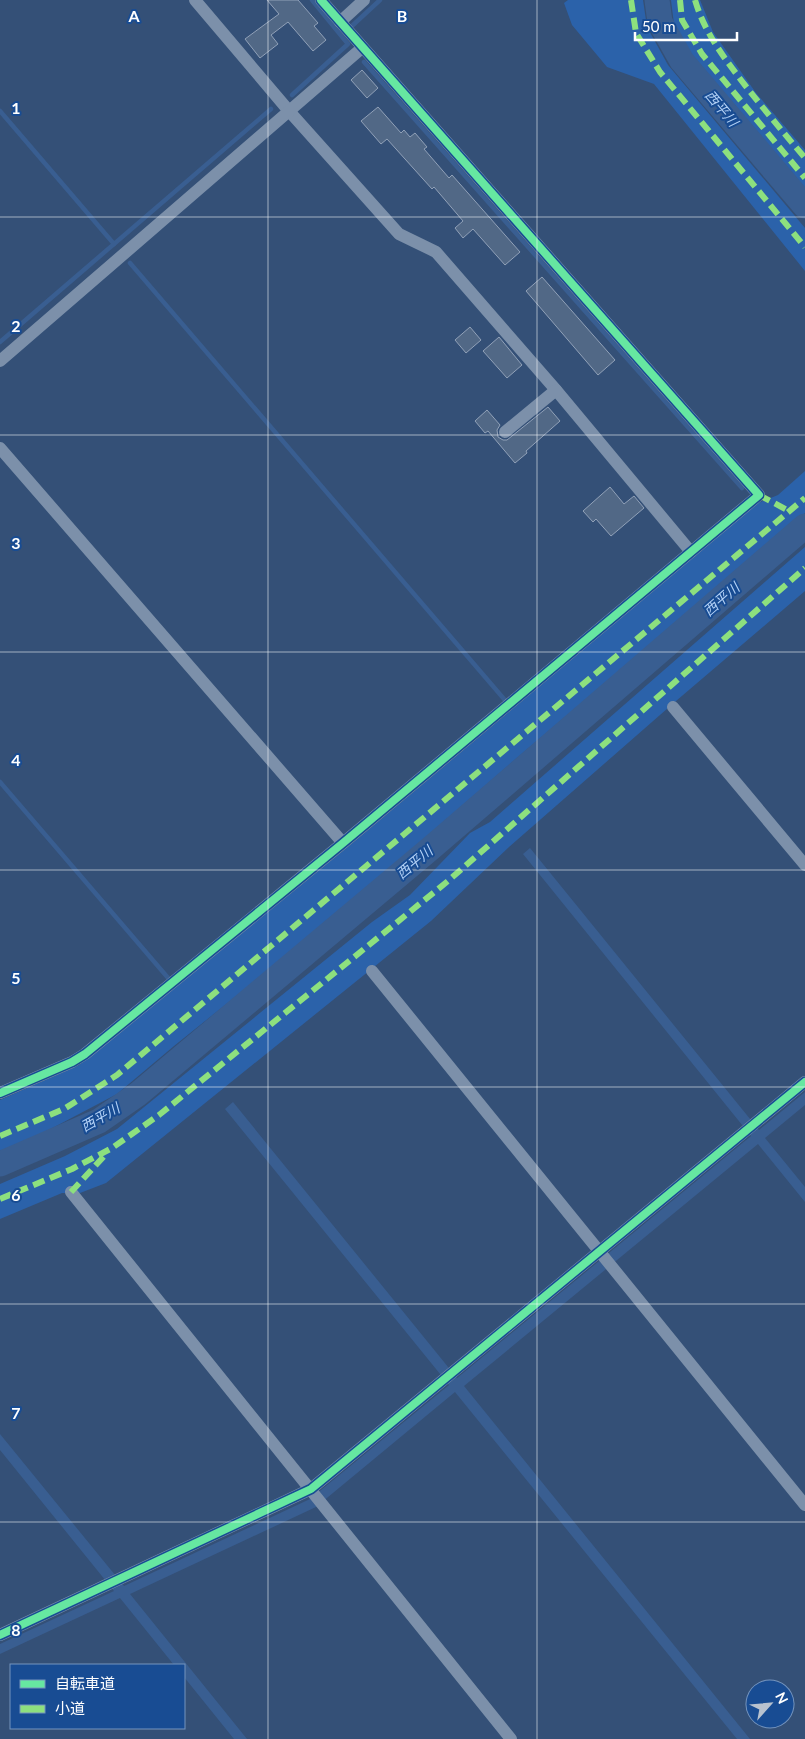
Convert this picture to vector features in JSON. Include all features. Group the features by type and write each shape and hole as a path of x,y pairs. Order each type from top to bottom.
{"street":[{"path":"195,0 289,111 399,234 436,252 556,390 691,552"},
{"path":"0,1092 72,1062 85,1054 344,843 759,495 321,0"},
{"path":"340,22 364,0"},
{"path":"0,361 362,48"},
{"path":"505,432 556,390"},
{"path":"0,448 344,843"},
{"path":"673,707 805,865"},
{"path":"372,971 805,1505"},
{"path":"0,1635 311,1489 805,1082"},
{"path":"71,1192 511,1739"}],"shaded area":[{"path":"568,0 643,0 647,27 668,65 805,228 805,271 654,84 607,67 572,25 564,3"},
{"path":"671,0 700,0 713,32 756,93 805,150 805,194 694,60 674,24"},
{"path":"805,471 805,513 518,757 331,920 117,1094 41,1134 0,1151 0,1100 79,1065 350,845 758,503 778,495"},
{"path":"805,547 805,591 509,847 431,921 106,1183 80,1193 62,1193 0,1219 0,1184 65,1156 117,1129 372,922 410,895 470,833 490,822"},
{"path":"530,848 759,1130 805,1092 805,1105 765,1138 805,1187 805,1202 758,1144 464,1386 750,1739 737,1739 455,1392 316,1507 130,1594 247,1739 234,1739 185,1678 185,1664 173,1664 120,1598 0,1654 0,1644 114,1591 0,1450 0,1434 124,1586 310,1499 449,1385 225,1109 233,1102 457,1378 751,1136 523,854"}],"building":[{"path":"267,0 298,0 318,23 314,26 326,40 313,51 288,22 271,35 278,44 260,58 245,39 279,14"},
{"path":"362,70 378,88 367,98 351,80"},
{"path":"378,107 401,133 404,130 410,137 415,133 427,147 424,149 449,178 452,175 520,252 505,265 473,229 463,238 455,228 463,221 434,187 432,189 387,139 381,144 361,121"},
{"path":"542,277 615,360 598,375 526,291"},
{"path":"470,327 481,340 466,353 455,340"},
{"path":"499,337 522,365 507,378 483,351"},
{"path":"548,407 560,421 515,463 488,431 485,433 475,421 487,410 500,425 497,430 498,437 507,440"},
{"path":"610,487 624,504 634,496 644,508 611,536 596,519 593,522 583,511"}],"waterway":[{"path":"292,95 348,44 312,0"},
{"path":"353,25 380,0"},
{"name":"西平川","path":"657,0 660,22 682,61 805,206"},
{"path":"364,62 742,488"},
{"path":"0,342 271,109"},
{"path":"0,111 114,244"},
{"path":"130,263 504,699"},
{"name":"西平川","path":"0,1164 99,1121 138,1094 431,848 805,526"},
{"path":"0,782 169,979"}],"marked path":[{"path":"631,0 636,33 660,72 805,247"},
{"path":"680,0 682,20 702,54 805,178"},
{"path":"695,0 703,22 720,52 805,158"},
{"path":"759,495 789,511"},
{"path":"0,1136 64,1109 117,1075 805,498"},
{"path":"0,1199 72,1169 112,1148 159,1115 448,881 805,568"},
{"path":"71,1192 107,1153"}],"cycle path":[{"path":"0,1093 72,1062 85,1054 343,843 759,495 321,0"},
{"path":"0,1635 311,1489 805,1082"}]}
